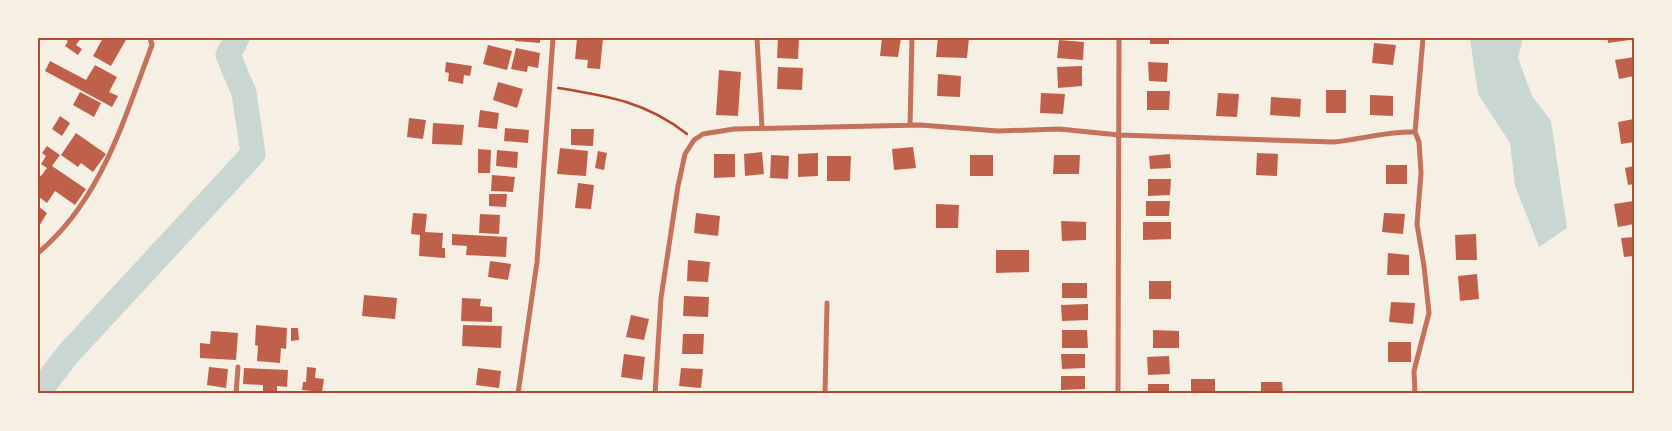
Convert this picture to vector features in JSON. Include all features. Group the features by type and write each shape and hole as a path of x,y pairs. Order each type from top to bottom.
{"street":[{"path":"38,253 66,227 95,184 118,135 152,45 150,38"},
{"path":"518,394 537,262 553,38"},
{"path":"756,38 762,128"},
{"path":"910,125 912,38"},
{"path":"1118,394 1119,38"},
{"path":"1415,394 1414,371 1429,313 1424,266 1416,224 1421,173 1419,142 1415,132 1423,38"},
{"path":"655,394 661,298 678,186 685,154 694,140 703,134 734,129 910,125 998,131 1059,129 1119,135 1334,142 1357,140 1394,132 1415,132"},
{"path":"825,394 826,304"},
{"path":"236,394 238,367"}],"path":[{"path":"549,87 619,98 675,125 694,140"}],"shaded area":[{"path":"1470,38 1523,38 1518,58 1532,96 1551,121 1567,228 1539,247 1515,185 1510,143 1478,94"}],"building":[{"path":"62,38 81,38 76,45 82,49 78,55 65,46 68,41"},
{"path":"103,38 127,38 111,66 93,56"},
{"path":"515,38 540,38 540,43 515,41"},
{"path":"577,38 603,38 600,69 587,68 588,60 575,59"},
{"path":"778,38 799,38 798,59 777,58"},
{"path":"882,38 901,38 898,57 880,56"},
{"path":"938,38 969,38 967,58 936,57"},
{"path":"1150,38 1169,38 1169,44 1150,44"},
{"path":"1608,38 1629,38 1629,40 1608,43"},
{"path":"1059,40 1084,42 1083,60 1057,58"},
{"path":"1374,43 1396,45 1393,65 1372,63"},
{"path":"488,45 512,51 507,70 483,64"},
{"path":"516,48 540,53 538,68 528,66 527,72 511,69"},
{"path":"1634,57 1634,76 1619,79 1615,60"},
{"path":"50,61 86,80 95,65 117,77 109,92 118,96 112,107 45,71"},
{"path":"446,62 472,66 470,76 464,75 463,84 448,81 449,73 445,72"},
{"path":"1148,62 1168,63 1167,82 1149,81"},
{"path":"1082,66 1082,86 1058,88 1057,67"},
{"path":"778,67 803,68 802,90 777,89"},
{"path":"719,70 741,72 738,116 716,115"},
{"path":"938,74 961,76 960,97 937,96"},
{"path":"498,82 523,89 517,108 493,100"},
{"path":"1326,90 1346,90 1346,113 1326,113"},
{"path":"1147,91 1170,91 1169,110 1147,110"},
{"path":"80,92 101,103 94,117 73,105"},
{"path":"1041,93 1065,94 1063,114 1040,113"},
{"path":"1218,93 1239,94 1237,117 1216,116"},
{"path":"1370,95 1393,96 1393,116 1370,115"},
{"path":"1271,97 1301,99 1300,117 1270,115"},
{"path":"480,110 499,113 497,129 478,127"},
{"path":"60,116 70,123 62,136 52,129"},
{"path":"409,118 426,120 423,139 407,137"},
{"path":"1634,119 1634,142 1621,144 1618,122"},
{"path":"433,123 464,125 462,145 432,144"},
{"path":"505,128 529,130 528,143 504,141"},
{"path":"571,129 594,129 593,146 571,145"},
{"path":"76,133 106,154 93,172 81,163 78,167 61,155"},
{"path":"47,146 60,155 52,166 86,189 75,205 55,191 47,203 38,196 38,174 41,176 47,168 41,164 46,156 42,153"},
{"path":"913,147 916,168 894,170 892,149"},
{"path":"560,148 588,151 586,176 557,174"},
{"path":"478,149 491,150 490,173 478,173"},
{"path":"497,150 518,152 517,168 496,166"},
{"path":"598,151 607,153 604,170 595,168"},
{"path":"762,152 764,174 745,176 744,154"},
{"path":"818,153 818,176 798,177 798,154"},
{"path":"1257,153 1278,154 1277,176 1256,175"},
{"path":"714,154 735,154 735,177 714,178"},
{"path":"1170,154 1171,168 1150,169 1149,156"},
{"path":"771,155 789,156 788,179 770,178"},
{"path":"970,155 993,155 993,176 970,176"},
{"path":"1054,155 1080,155 1079,174 1053,174"},
{"path":"827,156 851,156 850,181 827,181"},
{"path":"1386,165 1407,165 1407,184 1386,184"},
{"path":"1634,166 1634,184 1628,185 1625,168"},
{"path":"492,175 515,177 513,192 491,191"},
{"path":"1148,179 1171,179 1170,195 1148,196"},
{"path":"578,183 594,185 591,209 575,208"},
{"path":"489,194 507,194 506,207 489,206"},
{"path":"1146,201 1170,201 1169,216 1146,216"},
{"path":"1634,201 1634,224 1618,227 1614,204"},
{"path":"936,204 959,205 958,228 936,228"},
{"path":"38,206 47,213 38,228"},
{"path":"413,213 427,214 425,232 443,233 442,248 445,248 445,258 419,256 420,235 411,234"},
{"path":"696,213 720,216 718,236 694,233"},
{"path":"1384,213 1405,214 1403,234 1382,232"},
{"path":"480,214 500,215 499,234 479,233"},
{"path":"1061,221 1086,222 1086,240 1062,241"},
{"path":"1143,222 1171,222 1171,239 1143,240"},
{"path":"452,234 507,237 506,257 466,255 467,246 452,245"},
{"path":"1476,234 1477,260 1456,260 1455,235"},
{"path":"1634,237 1634,256 1624,257 1621,238"},
{"path":"996,250 1029,250 1029,272 996,273"},
{"path":"1388,253 1409,255 1409,275 1387,275"},
{"path":"688,260 710,262 708,282 687,281"},
{"path":"490,261 511,264 508,280 488,277"},
{"path":"1477,274 1479,299 1460,301 1458,276"},
{"path":"1149,281 1171,281 1171,299 1149,299"},
{"path":"1062,283 1087,283 1087,298 1062,298"},
{"path":"364,295 397,298 395,319 362,316"},
{"path":"684,296 709,297 708,317 683,316"},
{"path":"462,298 481,299 480,306 492,307 492,322 461,321"},
{"path":"1391,302 1415,303 1413,324 1389,322"},
{"path":"1088,304 1088,320 1062,321 1061,305"},
{"path":"631,315 649,319 644,340 626,337"},
{"path":"256,325 287,328 286,349 281,348 280,363 257,361 258,346 255,345"},
{"path":"463,325 502,326 501,348 462,346"},
{"path":"291,328 298,328 299,340 291,341"},
{"path":"1062,330 1087,330 1088,348 1062,348"},
{"path":"1153,330 1179,331 1179,348 1153,348"},
{"path":"211,331 238,333 236,360 200,358 200,343 210,344"},
{"path":"683,334 704,334 703,354 682,354"},
{"path":"1388,342 1411,342 1411,362 1388,362"},
{"path":"624,354 645,357 642,380 621,377"},
{"path":"1061,354 1085,354 1085,368 1062,369"},
{"path":"1169,356 1170,374 1148,375 1147,357"},
{"path":"209,367 228,369 226,388 207,385"},
{"path":"307,367 316,368 315,378 324,379 322,392 302,390 303,382 306,382"},
{"path":"244,368 288,370 287,387 277,386 277,392 263,391 263,385 243,384"},
{"path":"478,368 501,371 499,388 476,385"},
{"path":"681,368 703,369 701,388 679,386"},
{"path":"1061,376 1085,376 1085,389 1061,390"},
{"path":"1191,379 1215,379 1215,394 1191,394"},
{"path":"1261,382 1282,382 1283,394 1261,394"},
{"path":"1148,384 1169,384 1169,394 1148,394"}],"waterway":[{"path":"38,393 68,354 253,154 244,93 228,55 237,38"}]}
